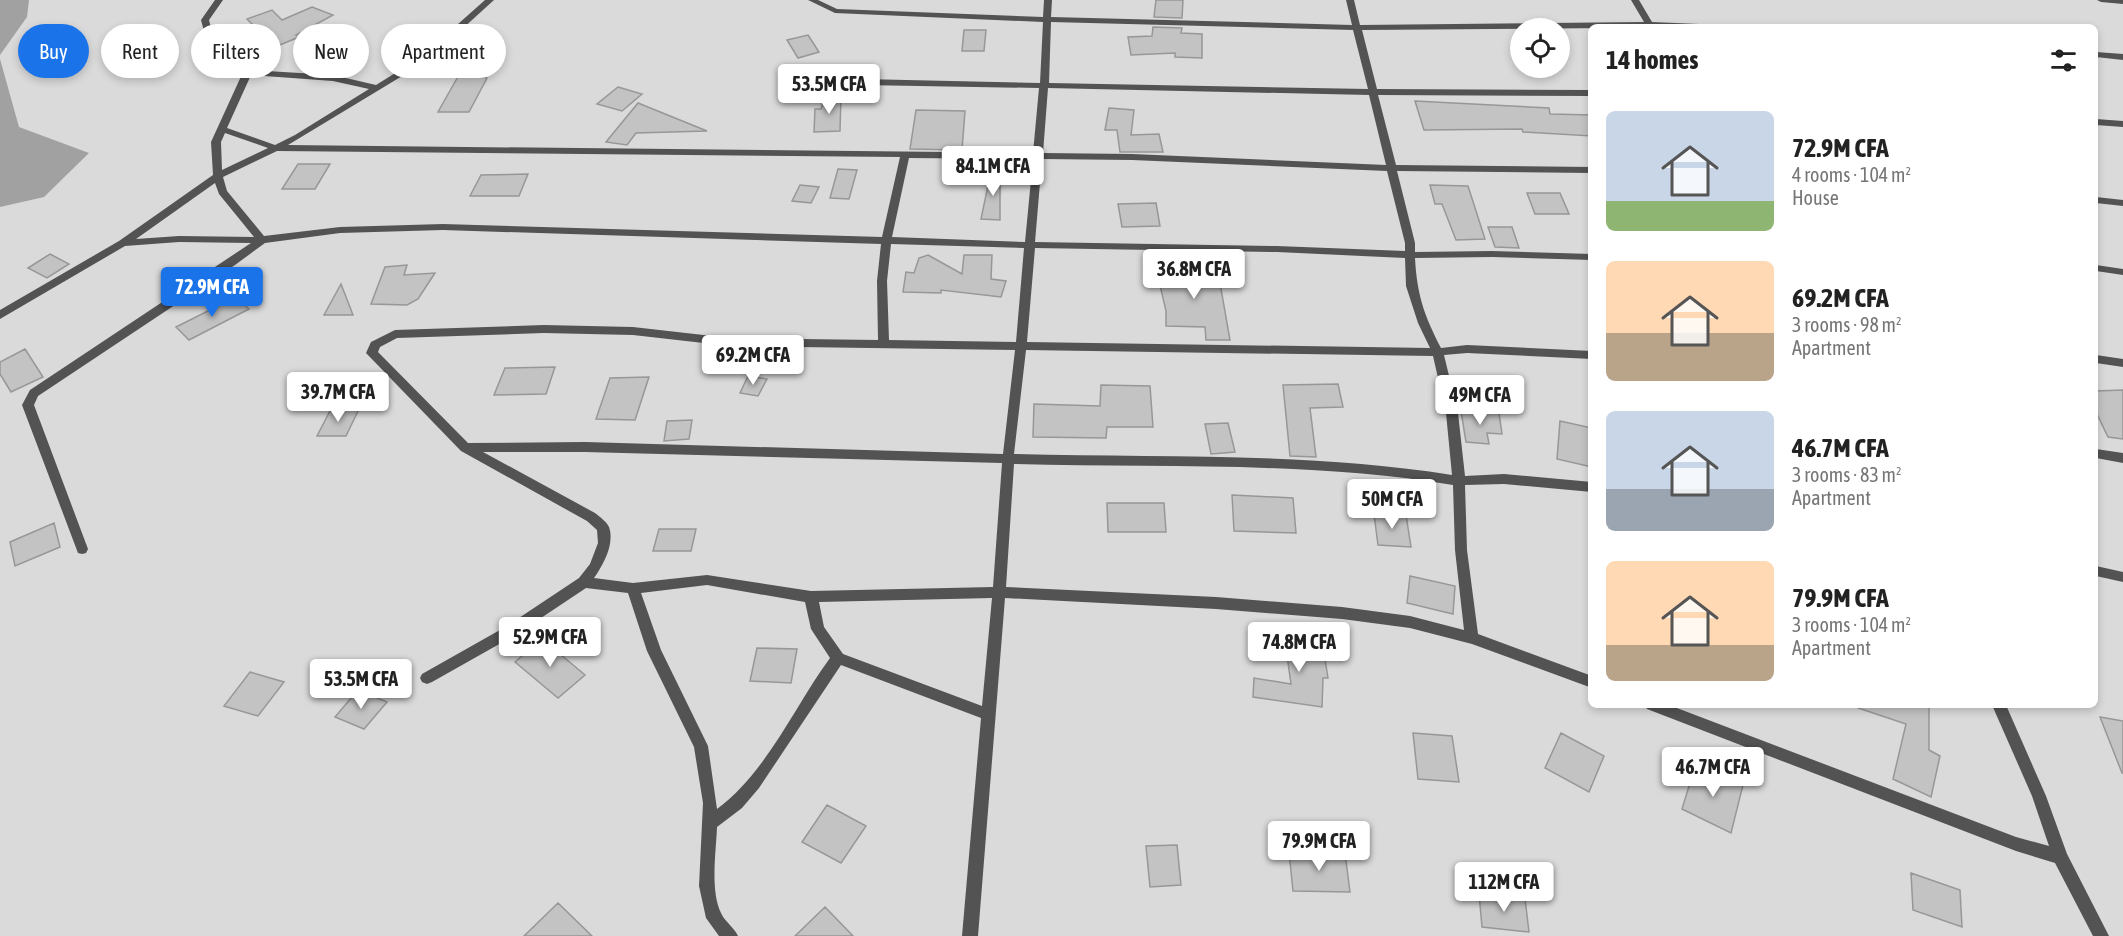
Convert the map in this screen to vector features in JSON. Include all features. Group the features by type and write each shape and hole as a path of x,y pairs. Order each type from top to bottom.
{"street":[{"path":"206,24 205,20 219,0"},
{"path":"0,315 123,243 218,176 276,148 424,59 490,0"},
{"path":"812,0 821,6 854,13 1356,28 1588,26"},
{"path":"970,936 1008,459 1021,345 1044,85 1048,0"},
{"path":"1350,0 1410,243 1411,286 1423,323 1438,352 1452,413 1459,481 1461,550 1472,638"},
{"path":"1635,0 1649,24"},
{"path":"2101,0 2123,2"},
{"path":"2098,55 2123,57"},
{"path":"281,74 333,78 377,88"},
{"path":"245,78 216,142 218,176 222,192 262,240"},
{"path":"862,82 1371,92 1588,93"},
{"path":"2098,122 2123,124"},
{"path":"222,129 276,148 1208,159 1393,168 1588,170"},
{"path":"884,344 882,281 886,240 905,155"},
{"path":"2098,200 2123,203"},
{"path":"123,243 179,239 262,240 322,231 443,227 1030,245 1588,258"},
{"path":"82,549 28,405 34,393 231,263 262,240"},
{"path":"2098,268 2123,272"},
{"path":"427,678 512,630 584,582 595,566 604,543 603,528 591,517 465,448 372,353 375,345 395,334 533,329 633,331 730,342 1438,352 1467,349 1588,355"},
{"path":"2098,358 2123,363"},
{"path":"465,448 651,448 1008,459 1259,462 1409,473 1459,481 1504,479 1588,487"},
{"path":"2098,454 2123,458"},
{"path":"2098,571 2123,577"},
{"path":"584,582 633,588 707,580 811,597 999,592 1216,603 1342,613 1410,622 1472,638 1588,681"},
{"path":"633,588 654,651 701,746 707,772 707,886 714,918 730,936"},
{"path":"811,597 819,629 838,658 987,714"},
{"path":"708,825 739,800 767,767 818,683 838,658"},
{"path":"1660,708 2016,844 2060,857"},
{"path":"2000,708 2039,796 2060,857 2101,936"}],"shaded area":[{"path":"0,0 2123,0 2123,936 0,936"},
{"path":"0,0 29,0 27,17 22,24 18,24 18,30 0,55"},
{"path":"0,59 19,127 89,153 44,197 0,207"}],"building":[{"path":"1156,0 1183,0 1182,18 1154,17"},
{"path":"312,7 333,15 316,24 293,24 293,40 281,44 281,24 252,24 247,19 272,10 282,20"},
{"path":"1153,27 1182,28 1181,33 1202,34 1202,58 1175,57 1175,53 1131,55 1128,37 1152,36"},
{"path":"964,30 986,30 984,51 962,51"},
{"path":"808,35 819,52 798,58 787,40"},
{"path":"457,78 487,78 469,112 438,112"},
{"path":"618,87 642,94 622,111 597,104"},
{"path":"826,94 841,94 840,131 814,132 815,109 821,109"},
{"path":"1415,101 1549,108 1550,114 1588,115 1588,136 1523,132 1522,129 1424,130"},
{"path":"638,103 707,131 636,133 627,145 606,142"},
{"path":"1109,108 1134,110 1131,135 1159,134 1163,152 1120,152 1117,130 1105,130"},
{"path":"916,110 965,111 962,150 910,149"},
{"path":"298,164 330,164 315,189 282,189"},
{"path":"992,166 1000,167 1000,220 981,219"},
{"path":"838,169 857,170 849,199 830,198"},
{"path":"528,174 519,196 470,196 481,175"},
{"path":"800,185 819,187 811,203 792,201"},
{"path":"1430,185 1468,186 1485,239 1456,240 1442,204 1435,204"},
{"path":"1527,193 1560,193 1569,214 1535,214"},
{"path":"1156,203 1160,226 1122,227 1118,204"},
{"path":"1488,227 1512,227 1519,248 1495,247"},
{"path":"50,254 69,264 47,278 28,268"},
{"path":"928,255 962,274 964,255 992,255 991,279 1006,281 1001,297 941,290 941,293 903,292 906,272 914,273 919,258"},
{"path":"407,265 404,275 435,273 418,299 407,305 371,304 385,267"},
{"path":"1217,266 1230,340 1206,340 1205,327 1166,326 1166,311 1156,268"},
{"path":"341,284 353,315 324,315"},
{"path":"236,297 249,309 189,340 176,327"},
{"path":"25,349 43,377 11,392 0,374 0,362"},
{"path":"555,367 546,394 494,395 505,368"},
{"path":"748,376 767,379 758,396 740,393"},
{"path":"649,377 635,420 596,419 610,378"},
{"path":"1338,384 1343,407 1310,408 1316,457 1290,456 1283,385"},
{"path":"1101,385 1150,386 1153,427 1107,427 1106,438 1033,437 1034,404 1100,406"},
{"path":"2123,390 2123,439 2108,437 2098,416 2098,391"},
{"path":"331,409 359,409 346,436 317,436"},
{"path":"1461,411 1499,413 1502,434 1487,433 1489,444 1466,442"},
{"path":"692,420 689,439 664,441 667,421"},
{"path":"1560,421 1588,427 1588,466 1557,459"},
{"path":"1228,423 1235,452 1211,454 1205,424"},
{"path":"1232,495 1293,498 1296,533 1234,531"},
{"path":"1107,503 1164,503 1166,532 1108,532"},
{"path":"1374,514 1406,515 1411,547 1378,545"},
{"path":"54,523 60,547 15,566 10,542"},
{"path":"659,529 696,529 691,551 653,551"},
{"path":"1410,576 1455,586 1453,614 1407,603"},
{"path":"1284,634 1321,634 1328,678 1323,678 1322,707 1253,697 1254,678 1291,684"},
{"path":"542,639 585,675 558,698 515,662"},
{"path":"757,648 797,649 791,683 750,681"},
{"path":"250,672 284,682 258,716 224,706"},
{"path":"358,690 387,702 364,729 335,717"},
{"path":"1858,708 1929,708 1929,750 1940,756 1931,797 1893,779 1906,724"},
{"path":"2100,717 2123,721 2123,773 2122,773"},
{"path":"1413,733 1452,736 1459,782 1418,779"},
{"path":"1561,733 1604,756 1589,792 1545,768"},
{"path":"1696,763 1743,785 1731,833 1682,809"},
{"path":"827,805 866,826 841,863 802,842"},
{"path":"1177,845 1181,885 1150,887 1146,846"},
{"path":"1289,852 1345,853 1350,892 1293,891"},
{"path":"1911,873 1960,890 1962,927 1913,910"},
{"path":"1479,894 1525,899 1529,932 1482,927"},
{"path":"558,903 592,936 524,936"},
{"path":"825,907 853,936 795,936"}]}
